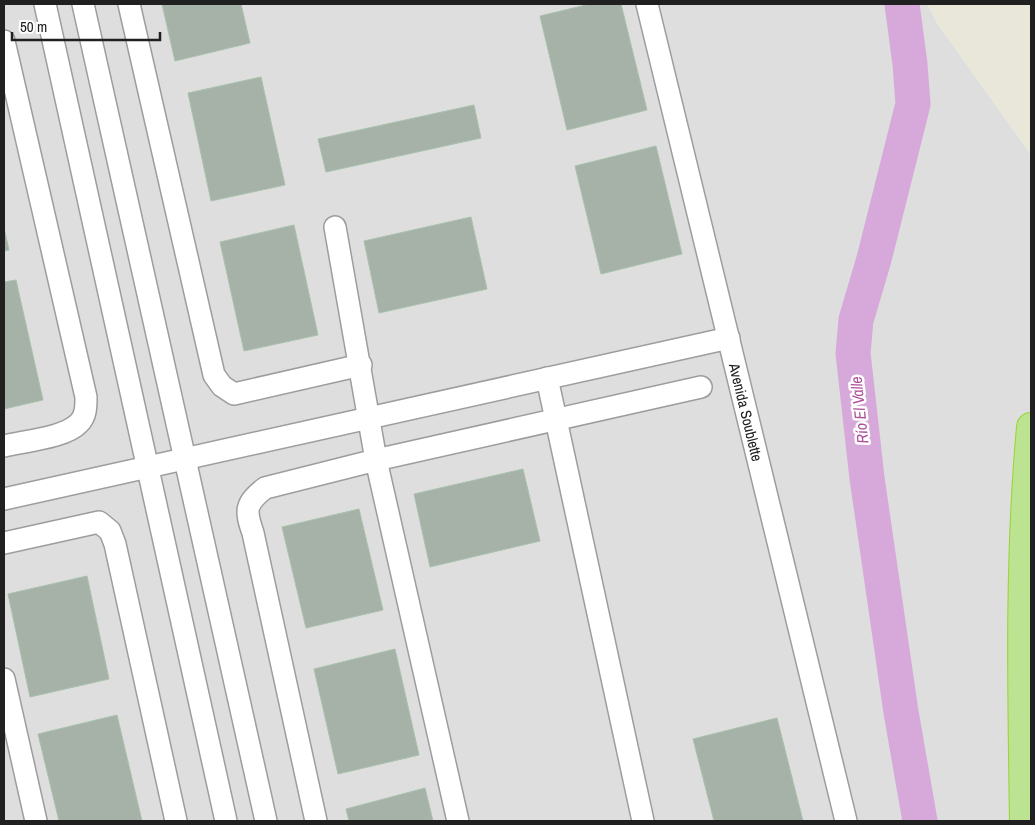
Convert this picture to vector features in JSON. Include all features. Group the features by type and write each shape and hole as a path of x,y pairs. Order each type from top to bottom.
{"highway":[{"path":"1024,821 1021,660 1025,491 1031,427"}],"street":[{"path":"45,4 149,466 226,821"},
{"path":"83,4 187,458 266,821"},
{"path":"130,4 214,375 222,386 234,394 361,365"},
{"name":"Avenida Soublette","path":"647,4 846,821"},
{"path":"4,41 86,397 86,410 80,423 66,432 4,446"},
{"path":"335,227 361,365 376,460 458,821"},
{"path":"4,499 729,338"},
{"path":"547,378 644,821"},
{"path":"316,821 246,513 251,499 265,488 376,460 701,387"},
{"path":"4,544 99,522 110,531 115,544 176,821"},
{"path":"4,679 36,821"}],"shaded area":[{"path":"4,4 927,4 937,23 1031,155 1031,821 4,821"},
{"path":"927,4 1031,4 1031,155 937,23"}],"building":[{"path":"162,4 241,4 250,43 175,61"},
{"path":"590,4 621,4 647,110 567,130 540,16"},
{"path":"261,77 285,185 211,201 188,93"},
{"path":"474,105 481,138 326,172 318,139"},
{"path":"656,146 682,254 601,274 575,166"},
{"path":"471,217 487,289 379,313 364,241"},
{"path":"294,225 318,335 244,351 220,242"},
{"path":"4,228 9,250 4,251"},
{"path":"16,280 43,400 4,409 4,282"},
{"path":"523,469 540,541 430,567 414,494"},
{"path":"359,509 383,610 306,628 282,527"},
{"path":"87,576 109,679 30,697 8,594"},
{"path":"395,649 419,755 338,774 314,669"},
{"path":"117,715 142,821 59,821 38,734"},
{"path":"777,718 803,821 714,821 693,739"},
{"path":"425,788 433,821 349,821 346,809"}],"waterway":[{"name":"Río El Valle","path":"902,4 913,104 874,259 856,320 853,353 867,478 901,712 920,821"}]}
